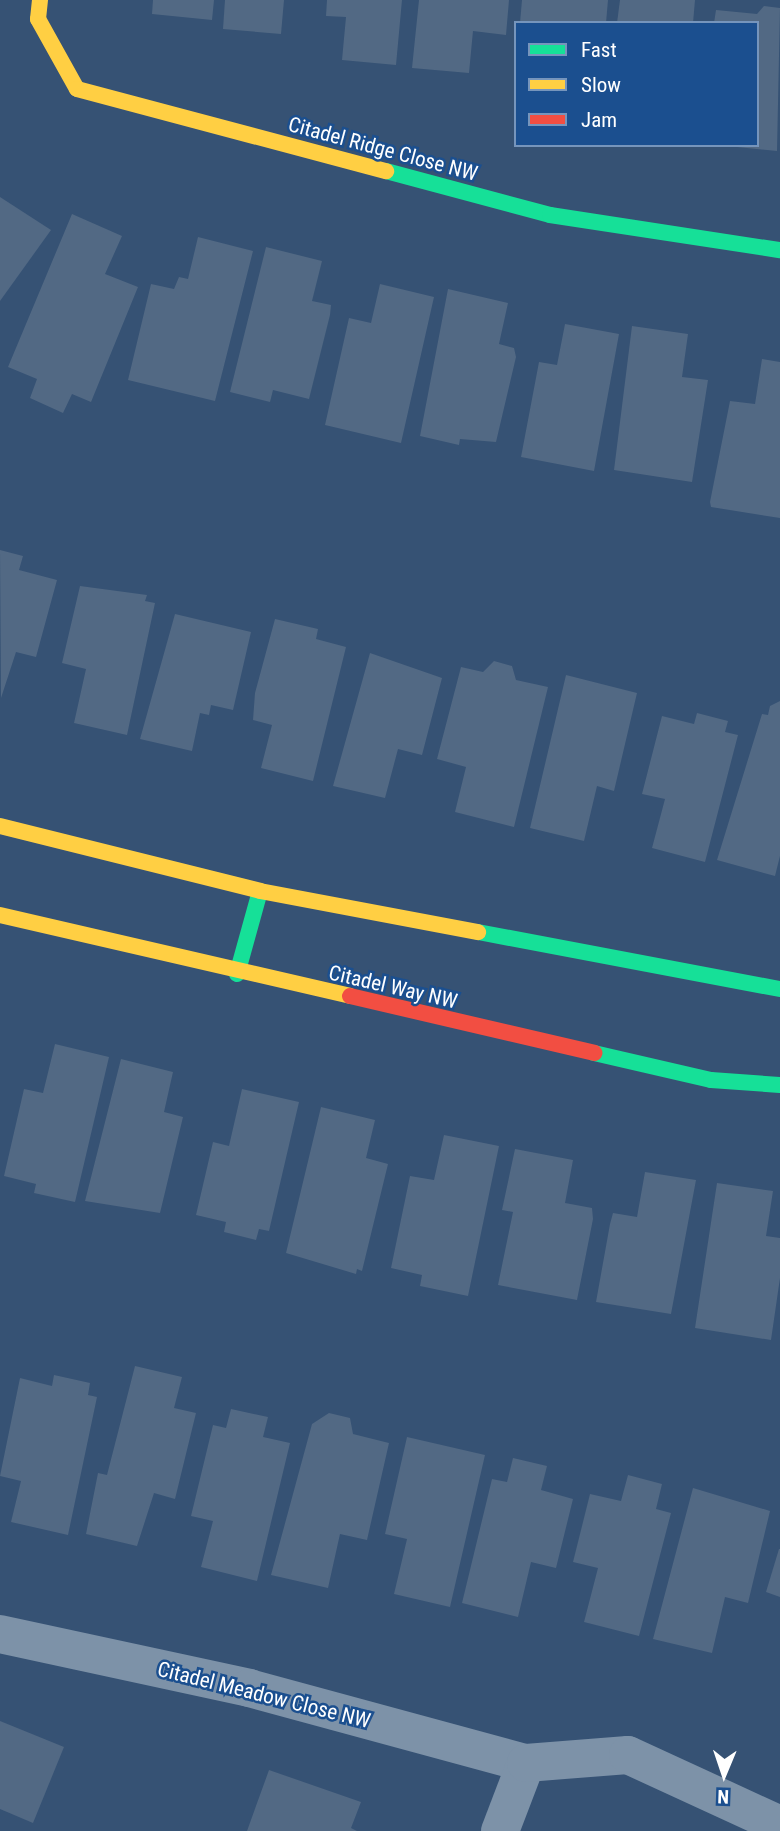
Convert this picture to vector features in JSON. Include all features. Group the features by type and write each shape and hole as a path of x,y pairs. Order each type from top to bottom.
{"street":[{"name":"Citadel Ridge Close NW","path":"40,0 38,19 77,89 550,215 780,250"},
{"path":"0,826 260,891 780,989"},
{"path":"237,974 260,891"},
{"name":"Citadel Way NW","path":"0,915 237,974 711,1080 780,1085"},
{"name":"Citadel Meadow Close NW","path":"0,1634 249,1688 526,1763 628,1755 780,1825"},
{"path":"500,1831 526,1763"}],"building":[{"path":"153,0 214,0 212,20 152,14"},
{"path":"225,0 284,0 281,34 223,29"},
{"path":"327,0 402,0 396,65 342,60 346,17 326,16"},
{"path":"419,0 509,0 506,35 473,31 469,73 412,68"},
{"path":"522,0 608,0 606,21 520,21"},
{"path":"620,0 695,0 693,21 617,21"},
{"path":"764,6 780,8 777,151 737,147 759,147 759,21 714,21 716,10 757,14"},
{"path":"0,197 51,230 0,301"},
{"path":"72,214 122,236 105,274 138,287 91,402 72,394 63,413 30,398 37,379 8,367"},
{"path":"198,237 253,251 215,401 128,380 151,284 174,289 179,277 188,279"},
{"path":"266,247 322,261 312,301 331,305 309,399 273,390 270,402 230,392"},
{"path":"380,284 434,297 401,443 325,425 349,318 371,323"},
{"path":"448,289 508,303 499,344 514,348 516,357 496,442 460,439 459,445 420,436"},
{"path":"565,324 619,334 594,471 521,457 539,362 557,365"},
{"path":"632,326 688,334 682,377 708,380 692,482 614,470"},
{"path":"762,359 780,362 780,518 711,507 710,502 730,401 755,404"},
{"path":"0,550 23,556 19,570 57,580 36,657 16,652 1,698"},
{"path":"80,586 147,595 145,601 155,603 127,735 74,723 86,669 62,663"},
{"path":"175,614 251,632 233,710 211,705 209,715 200,713 192,751 140,739"},
{"path":"275,619 318,629 316,639 346,647 313,781 261,768 272,725 253,720 255,693"},
{"path":"370,653 442,678 422,755 398,749 385,798 333,786"},
{"path":"494,661 512,666 516,680 548,687 514,827 455,812 466,767 437,759 461,667 483,672"},
{"path":"566,675 637,693 614,791 597,786 584,841 530,828"},
{"path":"780,701 780,856 775,876 717,860 762,714 768,715 770,706"},
{"path":"697,713 728,721 725,732 738,735 705,862 652,848 665,799 642,794 662,716 694,724"},
{"path":"55,1044 109,1057 75,1202 34,1193 36,1184 4,1176 24,1089 43,1093"},
{"path":"121,1059 173,1072 164,1112 183,1117 160,1213 85,1201"},
{"path":"242,1089 299,1102 269,1231 259,1229 256,1240 224,1232 226,1222 196,1215 213,1142 229,1146"},
{"path":"321,1107 375,1120 366,1158 388,1164 362,1271 357,1269 356,1274 286,1253"},
{"path":"444,1135 499,1146 468,1296 420,1286 422,1275 391,1268 410,1176 434,1180"},
{"path":"515,1149 573,1160 565,1203 592,1208 593,1219 577,1300 498,1285 513,1212 502,1210"},
{"path":"645,1172 696,1180 671,1314 596,1302 613,1213 637,1217"},
{"path":"717,1183 773,1191 766,1236 780,1238 780,1278 771,1340 695,1328"},
{"path":"135,1366 182,1377 174,1408 196,1413 175,1499 154,1493 137,1546 86,1534 98,1473 107,1475"},
{"path":"54,1375 90,1383 88,1395 97,1397 68,1535 11,1522 21,1481 0,1476 20,1378 52,1386"},
{"path":"231,1409 268,1417 263,1437 290,1443 257,1581 201,1567 213,1521 191,1516 213,1425 226,1428"},
{"path":"329,1413 350,1418 353,1434 389,1443 367,1540 340,1534 328,1588 271,1575 312,1424"},
{"path":"407,1437 485,1455 450,1607 394,1594 407,1539 385,1534"},
{"path":"513,1458 547,1466 541,1490 573,1499 556,1568 531,1562 518,1617 462,1603 492,1479 507,1482"},
{"path":"628,1475 662,1484 656,1509 671,1513 639,1636 584,1622 598,1568 573,1562 590,1494 621,1501"},
{"path":"693,1488 770,1511 748,1603 725,1597 712,1653 653,1639"},
{"path":"780,1549 780,1597 766,1592"},
{"path":"0,1721 64,1747 33,1823 0,1809"},
{"path":"269,1770 361,1802 351,1828 357,1831 247,1831"}],"traffic: fast":[{"path":"386,171 550,215 780,250"},
{"path":"237,974 260,891"},
{"path":"478,932 780,989"},
{"path":"594,1053 711,1080 780,1085"}],"traffic: slow":[{"path":"40,0 38,19 77,89 386,171"},
{"path":"0,826 260,891 478,932"},
{"path":"0,915 350,996"}],"traffic: jam":[{"path":"350,996 594,1053"}]}
